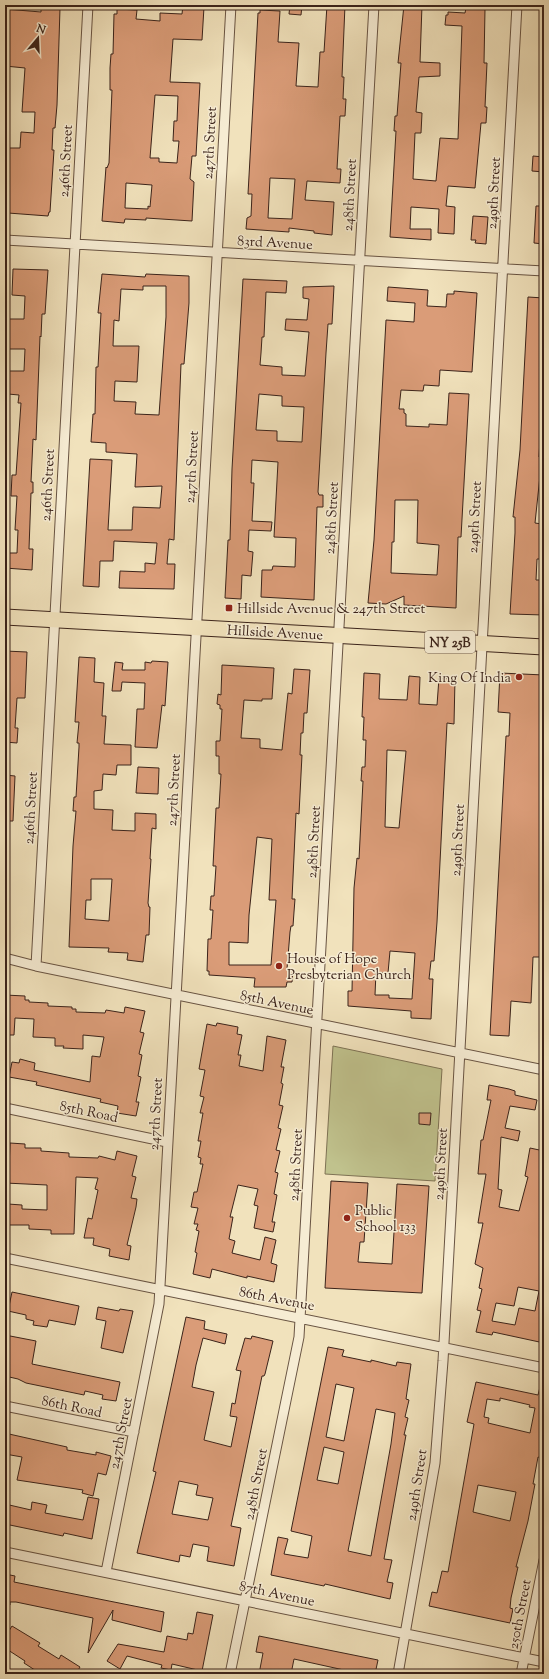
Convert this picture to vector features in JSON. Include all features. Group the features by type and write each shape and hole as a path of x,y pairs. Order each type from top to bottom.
{"main road":[{"name":"Hillside Avenue","path":"5,617 544,648"}],"street":[{"name":"246th Street","path":"36,966 53,620 88,5"},
{"name":"247th Street","path":"106,1572 159,1304 231,5"},
{"name":"248th Street","path":"230,1674 299,1337 374,5"},
{"name":"249th Street","path":"398,1674 435,1464 444,1347 481,644 517,5"},
{"name":"83rd Avenue","path":"5,240 544,271"},
{"name":"85th Avenue","path":"5,958 36,966 175,995 544,1070"},
{"name":"85th Road","path":"5,1108 167,1142"},
{"name":"86th Avenue","path":"5,1258 544,1368"},
{"name":"86th Road","path":"5,1406 134,1432"},
{"name":"87th Avenue","path":"5,1552 544,1662"},
{"name":"250th Street","path":"521,1674 544,1560"}],"green space":[{"path":"333,1046 442,1069 435,1181 325,1174"}],"building":[{"path":"183,5 202,5 204,7 202,40 173,39 170,82 200,83 196,156 192,156 190,179 194,182 192,221 146,218 146,220 125,219 124,223 102,221 106,167 107,168 109,163 112,90 110,90 110,68 111,54 113,54 114,14 117,14 117,9 137,10 136,19 160,21 160,13 182,14","holes":["155,95 178,96 177,121 174,121 173,141 179,141 177,163 159,162 159,158 150,158","126,183 152,185 150,207 148,206 148,209 125,208"]},
{"path":"290,5 302,5 301,15 289,14"},
{"path":"327,5 345,5 342,77 344,77 343,99 346,99 345,116 340,116 337,169 341,169 340,183 307,181 305,200 334,202 332,235 289,228 289,232 246,229 247,218 251,216 252,194 248,194 258,13 260,13 260,10 280,11 278,42 299,43 296,86 318,87 320,52 324,52","holes":["270,178 295,179 292,219 268,218"]},
{"path":"404,5 422,5 420,62 440,63 440,76 419,77 416,112 422,113 421,133 415,133 413,179 436,181 440,138 458,139 462,26 445,25 446,15 448,15 448,12 465,13 466,8 485,9 484,63 487,63 485,107 487,107 486,123 481,123 475,188 448,186 446,206 455,207 454,234 438,233 439,209 411,207 410,229 431,229 431,240 390,237 396,131 394,131 395,116 397,116 401,63 398,63"},
{"path":"41,7 60,8 57,105 55,128 53,128 52,150 54,150 50,212 48,216 8,213 9,199 5,199 7,148 20,148 21,132 34,133 35,112 22,112 25,68 5,66 5,9 41,12"},
{"path":"533,156 544,157 544,172 532,171"},
{"path":"536,206 544,206 544,244 534,243"},
{"path":"473,216 488,217 486,244 475,243 476,240 471,240"},
{"path":"13,269 48,270 45,314 42,314 41,337 40,336 36,440 33,439 31,482 33,482 33,493 31,493 29,549 33,549 32,570 5,568 5,553 17,553 18,530 15,530 17,496 11,496 12,475 16,475 21,403 18,403 19,395 8,394 9,371 24,371 25,349 5,349 5,319 24,319 25,296 12,295"},
{"path":"102,274 145,277 146,274 189,276 189,303 184,364 181,364 174,540 169,539 167,564 175,564 174,589 119,588 120,571 145,572 145,563 155,564 157,543 114,541 113,561 100,561 99,587 83,586 90,459 112,460 108,530 132,530 133,507 160,508 162,486 135,487 137,454 106,452 106,443 91,442 93,414 95,414 96,367 98,367 101,313 98,313","holes":["143,286 166,286 166,317 159,415 135,414 136,402 114,401 115,381 137,382 139,346 113,346 114,320 119,321 121,289 143,290"]},
{"path":"243,279 287,281 286,293 266,292 264,337 262,337 260,365 282,367 282,375 305,376 309,332 285,330 286,319 307,320 309,299 303,298 303,287 334,286 332,324 328,324 326,353 318,492 319,495 323,495 323,507 317,507 314,600 261,597 262,570 272,570 273,566 295,567 296,538 274,537 278,462 252,460 251,483 254,483 252,521 272,522 271,531 249,530 248,551 253,552 251,576 242,575 241,599 225,598 228,540 230,540 232,469","holes":["259,394 282,396 282,406 304,407 302,442 277,441 277,431 256,430"]},
{"path":"388,287 428,290 427,306 446,307 447,294 454,294 454,291 477,293 472,372 440,370 439,386 424,385 423,391 401,390 399,409 404,409 404,413 406,414 406,426 429,427 429,424 447,425 449,393 469,394 461,537 458,537 456,608 404,605 404,596 386,604 368,603 374,540 386,320 414,322 415,303 387,301","holes":["395,500 418,500 417,543 439,545 437,575 391,573 392,542 394,542"]},
{"path":"528,297 544,298 544,366 539,457 542,457 535,523 542,524 541,559 537,559 536,580 544,580 544,615 510,614 515,533 515,517 513,517 520,450"},
{"path":"5,651 27,652 25,698 17,698 15,728 18,728 17,743 5,742"},
{"path":"79,657 95,658 94,682 104,683 102,716 106,716 104,744 131,745 131,765 117,765 116,775 103,774 102,790 94,791 94,809 113,810 112,830 135,831 135,813 156,814 156,829 152,828 150,859 148,903 150,907 149,935 146,935 143,962 127,960 128,953 108,952 109,948 69,947 76,811 73,811 74,797 76,797 79,747 79,743 77,743 79,722 75,722","holes":["91,879 112,879 109,921 85,919 86,900 91,900"]},
{"path":"152,661 168,662 165,706 162,705 157,748 135,747 137,709 144,709 145,683 122,682 121,691 112,691 115,662 123,663 122,670 145,670 145,662 151,663"},
{"path":"222,665 274,668 272,699 262,699 262,701 244,700 241,738 260,739 260,748 282,750 288,693 292,694 294,669 310,670 307,713 304,713 303,733 301,733 300,755 302,755 299,814 296,813 292,899 295,899 293,926 291,926 290,932 287,969 293,970 292,982 287,982 286,987 254,987 255,978 209,975 209,971 207,971 208,939 211,939 213,910 210,910 211,896 214,896 216,866 213,866 216,808 219,808 221,774 219,774 219,756 216,756 216,741 220,741 222,709 220,709 220,705 217,704 218,694 221,695","holes":["257,837 272,839 269,900 276,900 271,965 229,965 229,942 248,943 249,915"]},
{"path":"364,673 380,674 379,699 407,700 409,676 420,677 419,704 437,705 439,678 455,679 454,724 447,723 437,922 434,961 431,961 429,979 433,979 431,1019 411,1018 411,1011 348,1006 348,991 352,991 354,888 357,858 359,859 363,781 361,781 362,767 365,767 366,740 363,740 364,717 362,717","holes":["387,750 406,751 399,828 385,827","390,951 415,953 412,999 389,998 389,995 375,995 376,972 388,973"]},
{"path":"500,673 544,675 544,783 540,839 544,839 544,957 533,957 531,1003 511,1001 509,1036 490,1035 506,736 509,736 510,713 498,712"},
{"path":"138,767 159,768 158,794 136,793"},
{"path":"5,775 15,776 13,821 5,821"},
{"path":"5,995 25,996 25,1000 29,1000 29,1002 48,1003 48,1006 72,1007 72,1009 76,1009 76,1012 105,1013 106,1010 124,1013 125,1007 145,1011 140,1032 144,1033 139,1054 142,1055 138,1076 141,1077 136,1102 139,1102 136,1116 117,1113 118,1106 100,1102 101,1099 36,1085 37,1082 9,1077 12,1062 19,1063 20,1059 35,1063 34,1070 90,1082 92,1056 100,1057 104,1037 83,1035 83,1049 63,1048 64,1046 55,1046 55,1038 33,1037 34,1019 15,1018 14,1035 5,1035"},
{"path":"217,1023 238,1027 237,1034 242,1035 238,1055 241,1055 239,1066 263,1071 267,1036 286,1040 281,1067 284,1067 281,1083 283,1084 279,1105 283,1106 278,1128 281,1129 276,1150 280,1151 275,1172 278,1173 274,1194 277,1195 272,1222 275,1222 273,1232 254,1228 258,1206 254,1205 258,1189 238,1185 230,1217 233,1217 229,1239 235,1241 232,1253 260,1260 265,1237 276,1240 271,1263 277,1265 274,1282 247,1276 247,1278 212,1269 210,1278 193,1274 199,1231 196,1230 198,1224 194,1224 198,1208 191,1207 194,1192 197,1192 203,1164 200,1164 201,1158 198,1157 201,1141 198,1141 203,1113 200,1113 204,1097 200,1096 205,1070 199,1069 207,1024 216,1026"},
{"path":"489,1085 509,1089 515,1091 515,1095 537,1100 535,1110 510,1106 505,1128 520,1131 518,1141 501,1137 498,1189 502,1190 499,1207 519,1211 528,1177 525,1176 530,1148 544,1151 544,1343 493,1332 492,1335 476,1332 481,1311 477,1310 482,1289 479,1288 483,1268 475,1264 483,1223 478,1223 486,1174 478,1174 481,1140 483,1140 491,1100 487,1100","holes":["518,1287 539,1291 535,1311 519,1308 515,1325 492,1321 496,1303 514,1306"]},
{"path":"419,1113 431,1113 430,1125 419,1124"},
{"path":"10,1143 25,1144 25,1148 41,1148 41,1151 69,1153 69,1157 98,1158 99,1156 115,1160 117,1151 137,1156 132,1176 136,1177 131,1198 137,1199 127,1245 131,1246 129,1260 109,1256 110,1249 93,1245 94,1238 84,1238 88,1218 92,1219 98,1190 95,1189 98,1178 76,1177 74,1234 51,1234 51,1230 29,1229 29,1225 7,1225 8,1204 22,1205 22,1209 47,1210 47,1185 5,1183 5,1169 9,1169"},
{"name":"Public School 133","path":"331,1181 368,1183 364,1242 360,1242 358,1262 392,1264 397,1184 429,1186 422,1293 325,1288"},
{"path":"12,1292 79,1306 75,1325 49,1320 47,1327 33,1325 34,1321 26,1319 26,1315 8,1311"},
{"path":"98,1307 119,1311 120,1309 133,1311 123,1353 101,1348 106,1321 96,1319"},
{"path":"186,1317 205,1321 204,1329 227,1334 225,1344 203,1338 196,1365 192,1387 214,1392 204,1440 231,1447 237,1417 230,1416 232,1403 235,1404 241,1371 236,1370 245,1338 251,1339 252,1336 273,1341 265,1374 262,1376 231,1526 241,1528 234,1566 207,1561 209,1547 193,1544 190,1557 180,1555 179,1562 137,1553 156,1472 153,1471","holes":["179,1481 198,1485 196,1495 213,1498 208,1520 172,1514"]},
{"path":"5,1335 36,1341 32,1364 120,1382 116,1401 102,1399 103,1395 85,1391 84,1395 26,1383 18,1379 5,1376"},
{"path":"328,1347 344,1350 342,1356 371,1362 371,1360 396,1366 397,1362 411,1364 406,1399 409,1400 405,1417 408,1418 404,1435 406,1435 384,1559 392,1560 387,1582 393,1583 390,1599 325,1584 324,1586 271,1575 278,1537 288,1539 284,1554 308,1558 312,1536 291,1531","holes":["336,1384 354,1388 344,1441 326,1437","376,1409 395,1413 371,1556 348,1551","324,1447 344,1452 338,1484 317,1480"]},
{"path":"476,1382 538,1395 540,1387 544,1388 544,1442 541,1458 538,1457 533,1484 535,1484 528,1521 516,1567 518,1567 511,1598 510,1608 513,1609 510,1623 429,1606 432,1592 437,1593 442,1571 448,1572 474,1424 467,1422","holes":["500,1398 530,1405 529,1407 535,1408 530,1433 488,1423 489,1418 484,1417 487,1399 500,1401","478,1485 516,1492 510,1521 473,1512"]},
{"path":"9,1434 67,1447 67,1450 96,1455 96,1452 111,1456 106,1475 98,1473 93,1496 82,1493 83,1490 17,1480 22,1457 5,1454"},
{"path":"88,1497 99,1499 92,1539 64,1533 63,1536 5,1524 5,1504 31,1510 32,1502 47,1505 45,1513 83,1520"},
{"path":"5,1574 15,1576 14,1582 164,1612 161,1632 112,1620 113,1610 88,1653 93,1618 16,1602 10,1602 10,1605 5,1605"},
{"path":"197,1612 213,1615 202,1671 172,1664 171,1670 161,1668 162,1665 127,1656 120,1669 107,1661 118,1644 164,1652 167,1636 187,1640 188,1633 193,1634"},
{"path":"12,1626 40,1643 38,1646 59,1659 61,1655 80,1667 76,1674 41,1674 24,1663 25,1661 5,1648 5,1641 9,1635 7,1634"},
{"path":"259,1636 378,1660 375,1674 353,1672 294,1659 291,1674 259,1674 263,1653 256,1652"}],"place":[{"name":"Hillside Avenue & 247th Street","path":"229,608"},
{"name":"King Of India","path":"519,677"},
{"name":"House of Hope Presbyterian Church","path":"279,966"},
{"name":"Public School 133","path":"347,1218"}]}
